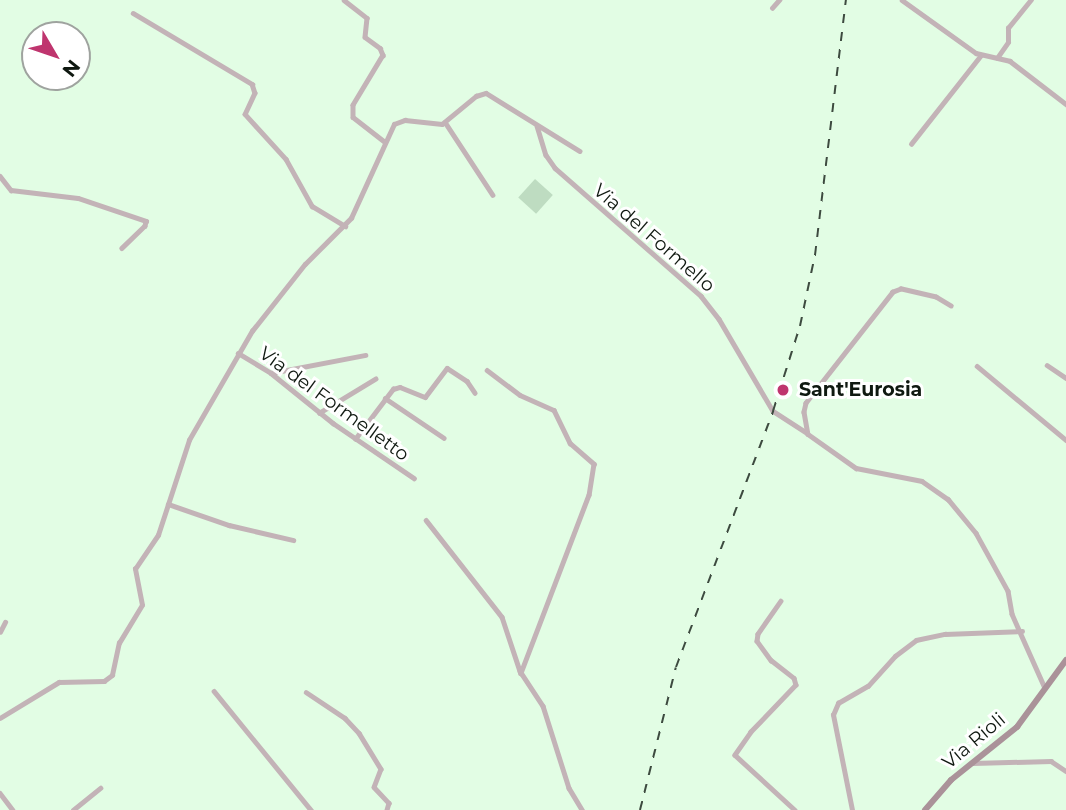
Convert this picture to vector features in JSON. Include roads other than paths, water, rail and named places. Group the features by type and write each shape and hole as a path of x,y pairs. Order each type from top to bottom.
{"main road":[{"name":"Via Rioli","path":"925,810 949,782 1017,727 1066,660"}],"street":[{"path":"344,0 367,18 365,37 379,47 383,55 354,105 352,117 384,141"},
{"path":"772,8 779,0"},
{"path":"902,0 981,55 1011,62 1066,104"},
{"path":"998,58 1008,42 1008,29 1031,0"},
{"path":"133,13 252,84 255,92 245,114 284,156 311,204 345,226"},
{"path":"911,144 981,55"},
{"path":"0,718 62,681 103,681 111,676 120,641 142,605 135,569 156,540 188,444 238,353 301,269 345,226 355,211 384,141 398,122 436,125 445,122 474,97 485,93 580,151"},
{"path":"445,122 493,195"},
{"name":"Via del Formello","path":"537,125 552,165 701,296 719,319 772,410 856,468 922,481 944,495 981,541 1009,593 1012,612 1022,631 1029,656 1046,689"},
{"path":"0,176 10,190 74,197 146,221 145,226 122,248"},
{"path":"808,434 804,411 806,403 893,292 904,289 936,297 951,306"},
{"name":"Via del Formelletto","path":"238,353 271,373 319,413 414,478"},
{"path":"271,373 365,355"},
{"path":"1047,365 1066,378"},
{"path":"977,366 1066,440"},
{"path":"355,439 385,398 397,387 426,397 448,368 467,381 475,393"},
{"path":"487,370 520,395 554,410 569,442 594,464 589,492 521,673"},
{"path":"319,413 375,379"},
{"path":"385,398 444,438"},
{"path":"167,504 229,526 293,540"},
{"path":"426,520 499,612 521,673 542,703 566,783 582,810"},
{"path":"781,601 759,633 757,641 771,660 794,678 796,687 749,735 735,755 795,810"},
{"path":"0,632 5,622"},
{"path":"852,810 833,715 839,702 868,686 895,656 916,640 945,634 1022,631"},
{"path":"214,691 312,810"},
{"path":"306,692 342,716 359,733 381,769 374,787 389,803 387,810"},
{"path":"973,763 1050,761 1066,772"},
{"path":"72,810 100,788"},
{"path":"0,793 13,810"}],"railway":[{"path":"640,810 676,667 773,411 800,326 815,255 846,0"}],"place":[{"name":"Sant'Eurosia","path":"783,390"}]}
